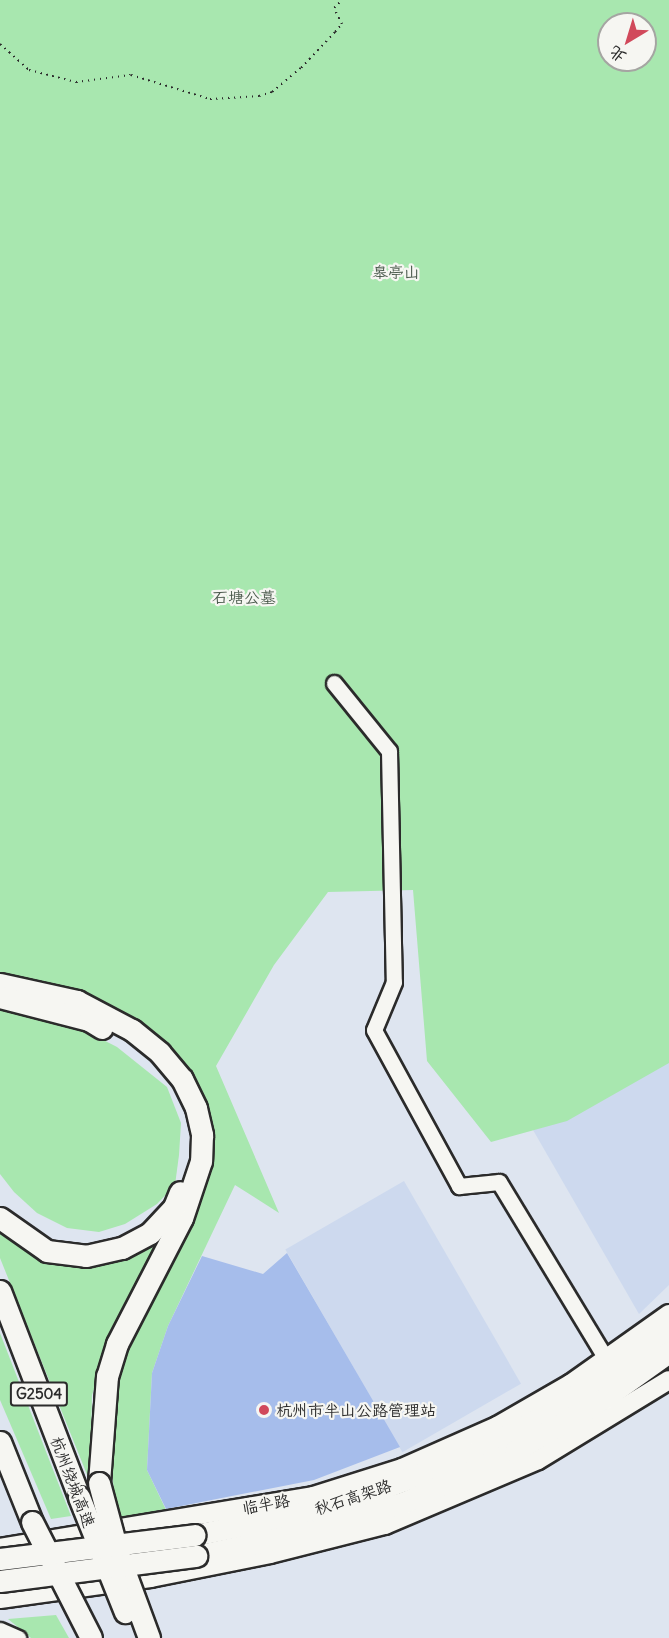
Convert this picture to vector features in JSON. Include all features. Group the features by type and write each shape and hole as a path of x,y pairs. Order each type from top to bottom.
{"highway":[{"path":"0,984 77,1001 132,1030 160,1053 182,1079 196,1108 202,1135 201,1161 186,1209 121,1335 107,1376 99,1483 118,1554 149,1638"},
{"path":"0,997 88,1020 130,1043 158,1069 180,1100 189,1125 189,1160 174,1208 150,1233 122,1248 86,1256 47,1251 0,1218"},
{"name":"杭州绕城高速","path":"0,1291 135,1638"},
{"name":"秋石高架路","path":"4,1555 195,1535 313,1511 368,1494 474,1453 550,1412 669,1331"},
{"name":"秋石高架路","path":"0,1581 196,1556 320,1529 405,1502 515,1451 603,1399 669,1352"},
{"path":"0,1442 32,1522"},
{"path":"0,1468 32,1522 91,1638"}],"main road":[{"name":"临半路","path":"4,1555 313,1496 402,1468 497,1426 607,1360 669,1314"},
{"path":"0,1599 151,1578 270,1554 385,1525 538,1460 669,1380"}],"street":[{"path":"334,683 389,751 394,982 374,1030 459,1186 499,1182 607,1360"},
{"path":"0,1630 18,1638"}],"path":[{"path":"0,44 29,70 76,82 131,75 210,99 259,96 272,92 301,68 342,24 334,8 342,0"}],"shaded area":[{"path":"669,1060 669,1285 639,1314 533,1130"},
{"path":"404,1181 521,1384 402,1452 285,1250"}],"green space":[{"name":"皋亭山","path":"0,0 669,0 669,1063 567,1121 491,1142 427,1061 413,890 328,892 274,965 216,1066 279,1213 235,1185 168,1326 152,1373 147,1470 168,1514 118,1520 108,1444 119,1374 145,1305 200,1204 210,1160 196,1086 172,1050 121,1012 65,988 0,975"},
{"path":"0,1009 80,1028 117,1047 167,1087 181,1123 179,1155 175,1185 157,1204 125,1224 99,1232 67,1228 37,1213 14,1192 0,1174"},
{"path":"173,1225 106,1353 92,1395 90,1482 0,1258 0,1231 24,1248 53,1261 90,1265 141,1252"},
{"path":"0,1333 71,1516 51,1519 0,1400"},
{"path":"56,1615 69,1638 31,1638 8,1619"}],"building":[{"name":"杭州市半山公路管理站","path":"287,1253 400,1447 314,1480 166,1509 147,1470 152,1373 168,1326 202,1256 263,1274"}],"place":[{"name":"杭州市半山公路管理站","path":"264,1410"}],"park label":[{"name":"石塘公墓","path":"244,597"}]}
